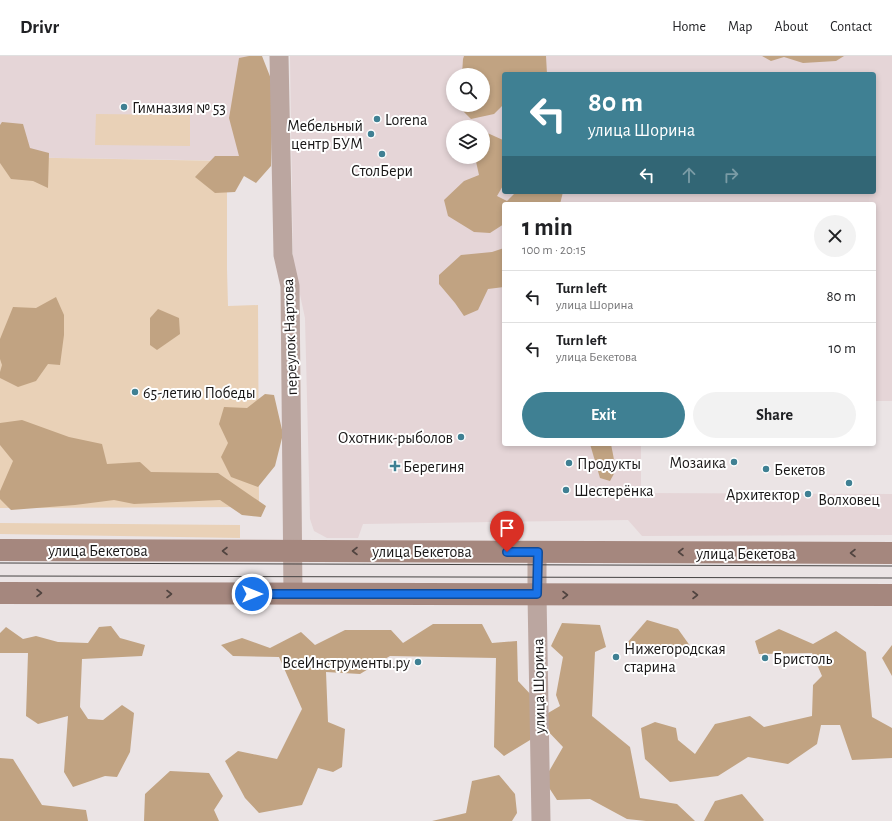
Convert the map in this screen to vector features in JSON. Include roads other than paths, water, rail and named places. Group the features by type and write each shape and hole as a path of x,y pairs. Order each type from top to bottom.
{"main road":[{"name":"улица Бекетова","path":"0,550 892,553"},
{"path":"0,593 892,596"}],"street":[{"name":"переулок Нартова","path":"279,56 283,255 290,286 293,594"},
{"name":"улица Шорина","path":"538,552 537,594 541,821"}],"tram line":[{"path":"0,563 892,566"},
{"path":"0,576 892,578"}],"place":[{"name":"Гимназия № 53","path":"124,107"},
{"name":"Lorena","path":"377,119"},
{"name":"Мебельный центр БУМ","path":"371,134"},
{"name":"СтолБери","path":"382,154"},
{"name":"65-летию Победы","path":"135,392"},
{"name":"Охотник-рыболов","path":"461,437"},
{"name":"Мозаика","path":"734,462"},
{"name":"Продукты","path":"569,463"},
{"name":"Берегиня","path":"395,466"},
{"name":"Бекетов","path":"766,469"},
{"name":"Волховец","path":"849,483"},
{"name":"Шестерёнка","path":"566,490"},
{"name":"Архитектор","path":"808,494"},
{"name":"Нижегородская старина","path":"616,657"},
{"name":"Бристоль","path":"765,658"},
{"name":"ВсеИнструменты.ру","path":"418,662"}]}
